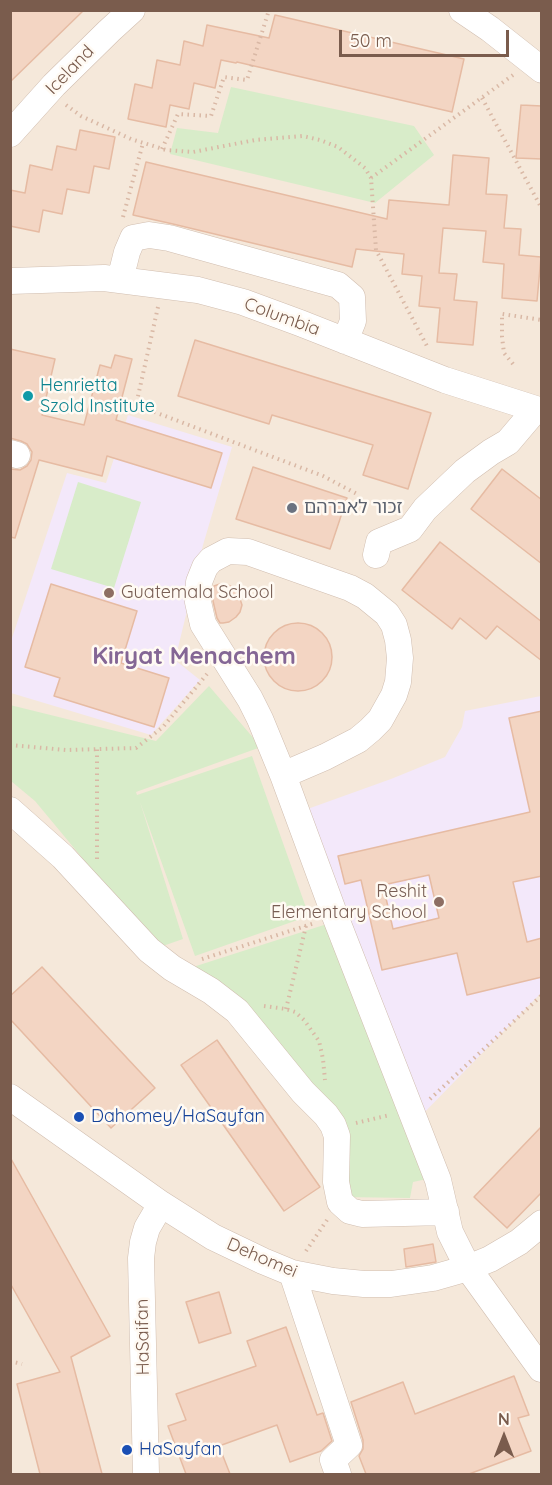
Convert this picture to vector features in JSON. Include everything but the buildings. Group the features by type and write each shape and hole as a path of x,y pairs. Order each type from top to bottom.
{"street":[{"name":"Iceland","path":"10,134 47,93 132,10"},
{"path":"462,10 536,66"},
{"path":"120,280 133,238 149,235 169,238 338,285 352,297 353,321 345,341"},
{"name":"Columbia","path":"10,281 104,278 198,290 243,302 445,380 539,410"},
{"path":"376,555 379,542 410,529 425,509 465,471 508,442 539,410"},
{"path":"283,775 358,740 380,720 394,695 398,682 400,658 398,640 394,625 387,614 365,596 350,588 248,552 228,550 211,560 205,567 199,582 198,602 204,624 255,709 283,775 335,916 438,1180 450,1232 468,1268 541,1369"},
{"path":"10,810 63,857 149,950 237,1011 303,1092 326,1115 337,1136 336,1182 340,1202 350,1211 362,1214 446,1212"},
{"name":"Dehomei","path":"10,1097 161,1204 213,1237 292,1273 364,1284 391,1284 433,1278 490,1259 519,1242 542,1223"},
{"name":"HaSaifan","path":"146,1474 141,1258 147,1228 161,1204"},
{"path":"292,1273 348,1445 333,1460 338,1474"}],"path":[{"path":"162,148 178,114 211,116 224,77 247,80 269,10"},
{"path":"371,178 482,98 536,66"},
{"path":"47,93 81,116 131,139 162,148 193,152 255,140 303,136 338,147 366,168 371,178 376,250 445,380"},
{"path":"482,98 542,209"},
{"path":"133,238 122,222 143,142"},
{"path":"162,285 136,405 323,476 357,494"},
{"path":"513,364 504,353 502,314 542,320"},
{"path":"10,745 66,750 136,748 163,727 222,655"},
{"path":"97,749 97,894"},
{"path":"172,968 335,916"},
{"path":"286,1009 306,926"},
{"path":"237,1011 250,1006 269,1006 295,1012 304,1020 319,1041 323,1059 326,1115 336,1117 350,1125 410,1110 426,1101 440,1091 542,995"},
{"path":"292,1273 340,1202"},
{"path":"10,1361 22,1364"}],"shaded area":[{"path":"11,11 541,11 541,1474 11,1474"},
{"name":"Guatemala School","path":"128,415 232,447 203,545 175,660 200,680 151,735 11,693 11,641 67,473 106,483"},
{"name":"Reshit Elementary School","path":"541,696 541,993 417,1120 302,811 445,757 462,727 465,711"}],"green space":[{"path":"231,87 414,126 434,155 375,203 170,154 177,128 218,133"},
{"path":"78,482 141,502 114,588 51,569"},
{"path":"209,686 261,747 136,792 137,795 252,756 309,916 195,956 140,802 183,939 157,948 35,801 11,781 10,705 156,741"},
{"path":"327,924 427,1179 413,1182 410,1198 343,1197 340,1130 261,1027 165,976"}],"place":[{"name":"Henrietta Szold Institute","path":"28,396"},
{"name":"זכור לאברהם","path":"292,508"},
{"name":"Guatemala School","path":"109,593"},
{"name":"Reshit Elementary School","path":"439,902"},
{"name":"Dahomey/HaSayfan","path":"79,1117"},
{"name":"HaSayfan","path":"127,1450"}],"district":[{"name":"Kiryat Menachem","path":"194,657"}]}
